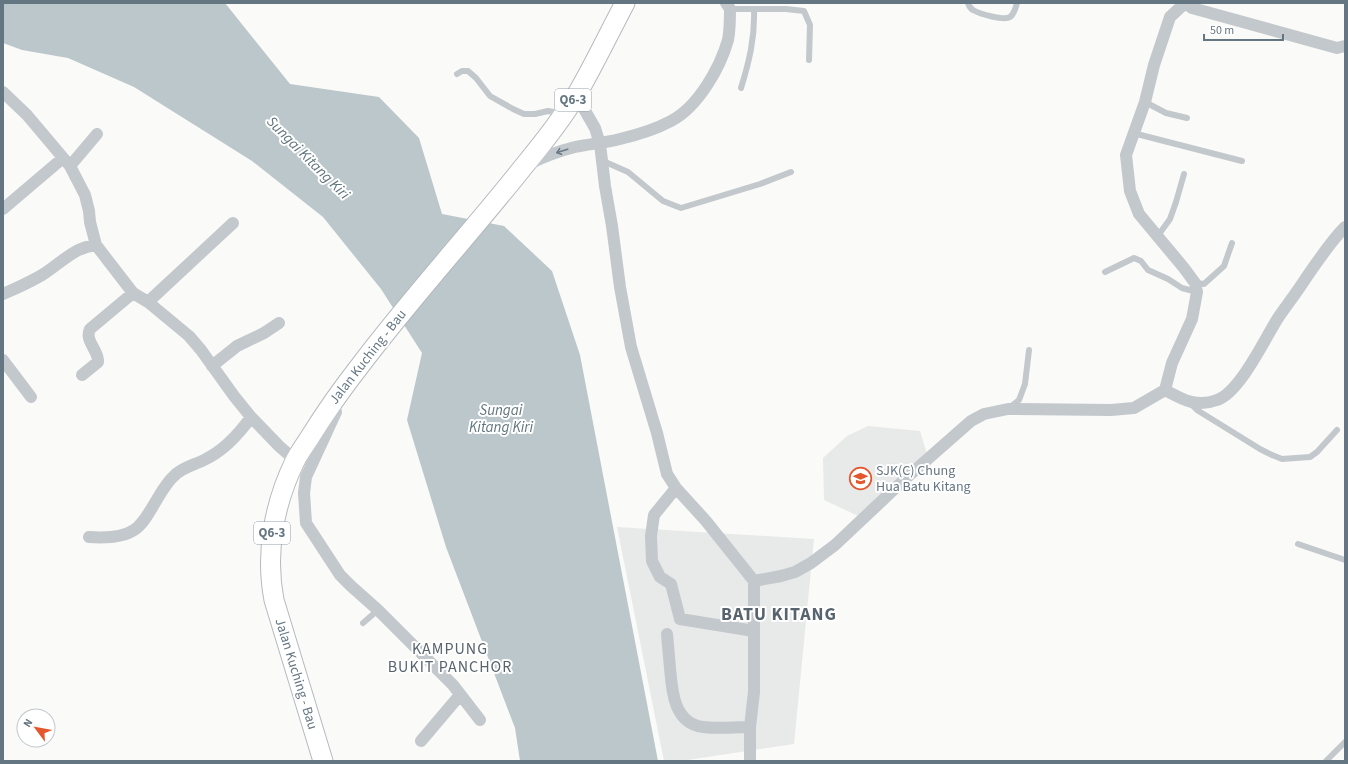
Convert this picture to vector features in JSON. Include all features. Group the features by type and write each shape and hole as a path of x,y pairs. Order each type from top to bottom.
{"main road":[{"name":"Jalan Kuching - Bau","path":"323,761 270,583 272,532 279,503 296,461 332,402 386,330 525,166 564,114 576,95 625,3"}],"street":[{"path":"754,581 795,572 811,564 835,545 905,479 971,421 984,414 1008,409 1111,410 1134,408 1165,390 1172,363 1192,319 1196,288 1139,214 1130,191 1126,155 1145,102 1154,65 1170,17 1185,3 1192,8 1337,48 1345,46"},
{"path":"525,166 545,157 575,147 600,144 637,134 672,120 688,108 704,89 718,66 728,39 728,6"},
{"path":"3,92 27,115 67,162 85,195 96,245 133,294 148,302 189,336 251,417 269,437 296,461"},
{"path":"576,95 596,128 600,144 620,287 631,347 657,433 667,474 676,488 706,521 754,581 754,692 750,726 750,761"},
{"path":"3,209 67,162 97,134"},
{"path":"148,302 233,223"},
{"path":"1165,390 1189,402 1202,403 1216,401 1231,391 1319,260 1337,235 1345,227"},
{"path":"3,294 43,274 75,251 88,246 96,245"},
{"path":"82,375 98,362 98,357 88,336 90,328 133,294"},
{"path":"212,366 238,346 264,333 279,323"},
{"path":"3,360 31,397"},
{"path":"332,402 336,412 306,477 304,493 306,523 340,575 378,610 453,685 480,720"},
{"path":"89,537 115,537 135,530 143,521 158,496 174,475 205,460 219,450 233,439 251,417"},
{"path":"676,488 654,515 651,536 652,562 660,577 671,584 680,619 754,631"},
{"path":"667,634 672,690 676,705 683,718 692,724 703,727 750,726"},
{"path":"421,741 460,695"}],"lane":[{"path":"968,3 972,10 1004,19 1011,17 1017,3"},
{"path":"728,6 754,10 786,9 804,11 810,25 809,60"},
{"path":"741,88 753,42 754,10"},
{"path":"457,74 462,71 468,71 476,78 490,96 524,114 535,114 548,111 564,114"},
{"path":"1145,102 1166,113 1187,118"},
{"path":"1133,133 1242,161"},
{"path":"603,161 628,172 664,201 682,208 760,184 791,172"},
{"path":"1157,237 1170,219 1184,174"},
{"path":"1105,272 1134,258 1141,261 1148,270 1168,279 1182,288 1196,288 1204,284 1224,266 1232,243"},
{"path":"1008,409 1019,400 1025,384 1029,350"},
{"path":"1189,402 1197,410 1254,445 1282,459 1310,457 1317,452 1337,430"},
{"path":"890,467 905,479"},
{"path":"1298,544 1345,560"},
{"path":"363,623 378,610"},
{"path":"1326,761 1345,742"}],"shaded area":[{"name":"SJK(C) Chung Hua Batu Kitang","path":"868,426 920,431 927,454 858,516 824,500 823,458 847,436"},
{"path":"617,527 814,539 794,744 681,761 664,761"}],"water":[{"name":"Sungai Kitang Kiri","path":"3,3 225,3 290,84 379,97 419,138 442,214 504,226 552,271 580,355 658,761 520,761 515,728 446,547 407,420 422,353 381,289 323,217 252,161 134,87 68,58 22,50 3,43"}],"place":[{"name":"SJK(C) Chung Hua Batu Kitang","path":"861,479"}],"district":[{"name":"BATU KITANG","path":"779,614"},
{"name":"KAMPUNG BUKIT PANCHOR","path":"450,658"}]}
